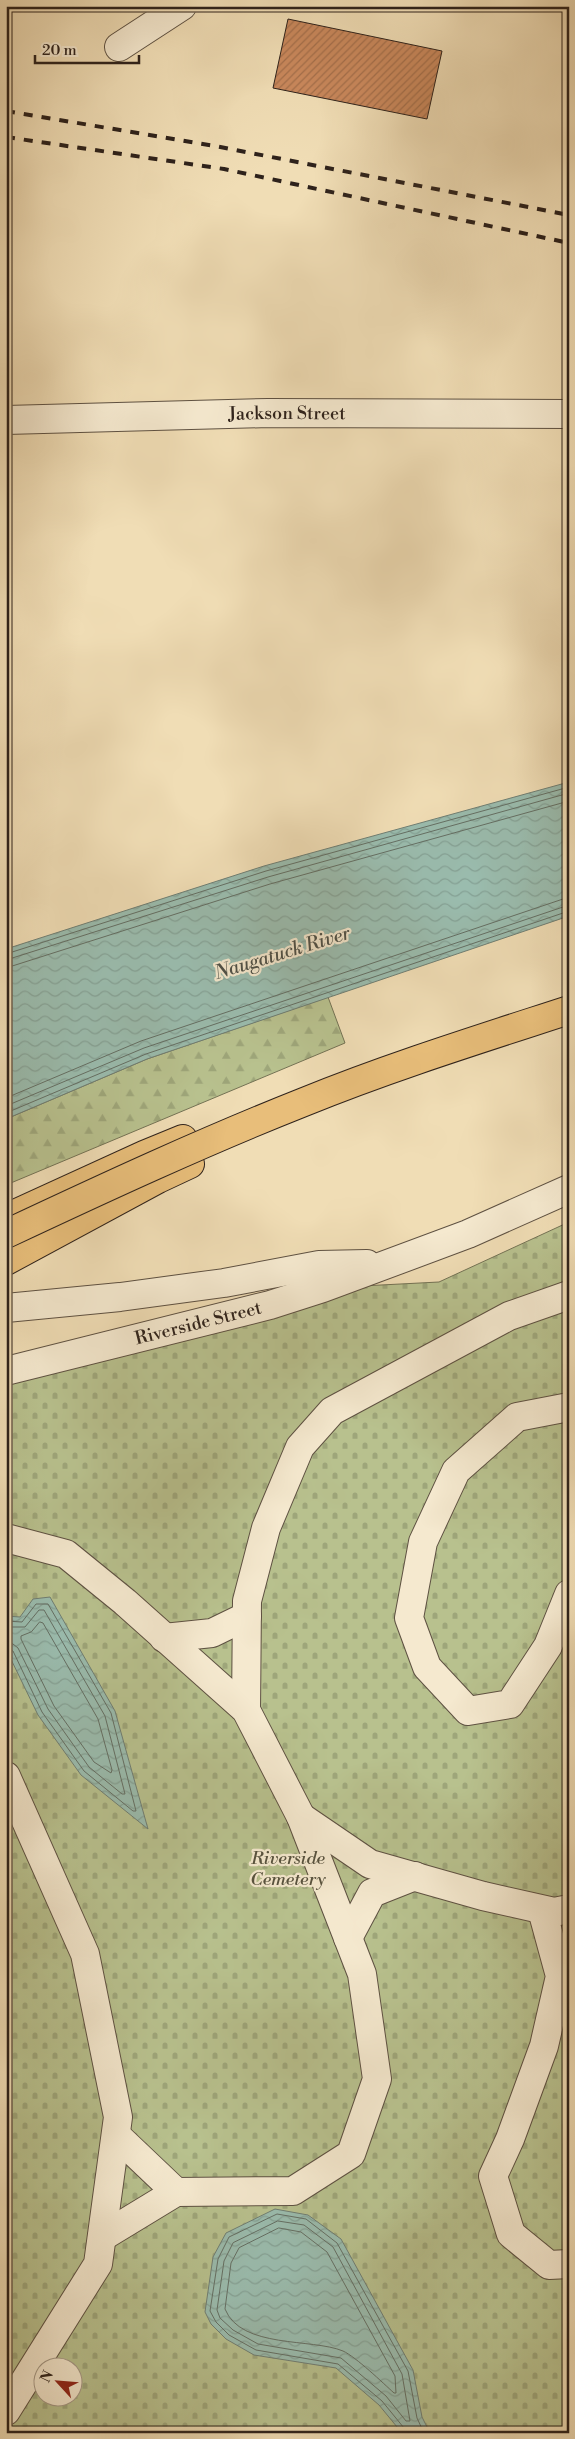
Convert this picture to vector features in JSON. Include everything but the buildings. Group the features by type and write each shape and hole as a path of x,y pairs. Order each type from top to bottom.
{"highway":[{"path":"6,1218 144,1155 282,1100 425,1051 566,1012"},
{"path":"6,1234 149,1169 304,1102 418,1059 566,1012"},
{"path":"6,1261 158,1179 288,1118 428,1061 566,1012"}],"street":[{"path":"119,47 182,6"},
{"name":"Jackson Street","path":"6,420 259,413 569,414"},
{"name":"Riverside Street","path":"6,1371 270,1305 323,1288 468,1234 569,1189"},
{"name":"Riverside Street","path":"6,1308 120,1297 224,1284 319,1265 386,1264"},
{"path":"246,1710 247,1601 266,1528 300,1447 332,1411 509,1316 569,1295"},
{"path":"569,1406 517,1417 456,1471 423,1542 409,1618 427,1667 468,1710 510,1704 548,1646 569,1594"},
{"path":"6,1538 66,1554 246,1710 301,1817 362,1974 377,2079 351,2154 293,2191 176,2192 102,2237"},
{"path":"164,1638 212,1633 247,1616"},
{"path":"6,1776 85,1954 118,2117 98,2264 6,2412"},
{"path":"301,1817 370,1864 556,1909 565,1965 544,2046 510,2139 493,2176 511,2234 550,2265 569,2264"},
{"path":"348,1938 372,1893 415,1876"},
{"path":"116,2135 176,2192"}],"green space":[{"path":"328,997 345,1043 6,1185 6,1119 147,1059"},
{"name":"Riverside Cemetery","path":"569,1222 569,2433 6,2433 6,1371 323,1288 439,1282"}],"water":[{"name":"Naugatuck River","path":"569,782 569,916 147,1059 6,1119 6,949 264,866"},
{"path":"50,1597 115,1711 148,1829 81,1775 38,1715 6,1649 6,1616 20,1617 33,1599"},
{"path":"275,2209 308,2215 341,2239 413,2370 422,2417 430,2433 402,2433 379,2405 336,2368 254,2355 226,2339 211,2324 205,2312 213,2257 226,2233"}],"railway":[{"path":"6,111 215,146 569,215"},
{"path":"6,137 224,169 569,243"}]}
